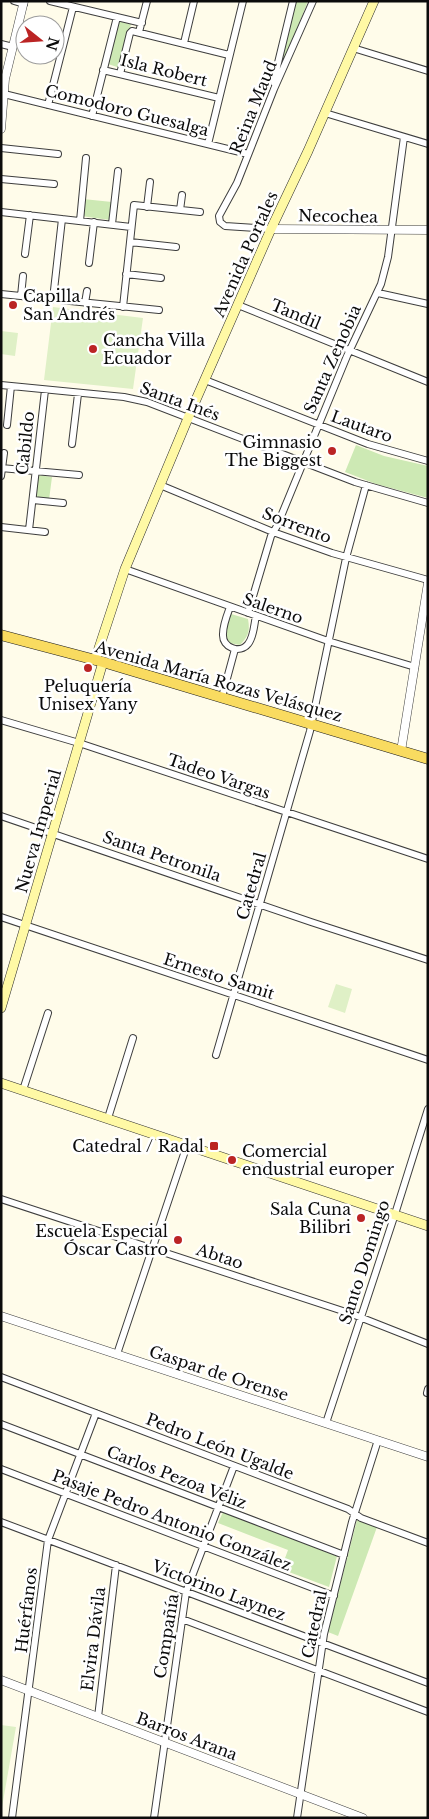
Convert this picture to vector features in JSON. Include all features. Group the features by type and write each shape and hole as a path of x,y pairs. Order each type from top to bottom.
{"main road":[{"name":"Avenida Portales","path":"99,661 125,569 160,485 271,229 326,113 374,1"},
{"name":"Avenida María Rozas Velásquez","path":"1,635 99,661 428,759"},
{"name":"Nueva Imperial","path":"1,1008 80,743 99,661"},
{"path":"1,1083 428,1226"}],"street":[{"path":"1,129 5,79 24,2 14,1"},
{"path":"50,1 142,23"},
{"path":"139,32 147,1"},
{"path":"184,43 194,1"},
{"path":"208,144 242,1"},
{"path":"274,89 276,70 293,1"},
{"name":"Reina Maud","path":"220,222 219,216 237,182 274,89 313,1"},
{"path":"48,105 72,7"},
{"path":"92,116 117,17"},
{"path":"120,74 131,31 229,55"},
{"path":"1,44 13,47"},
{"path":"353,48 428,71"},
{"name":"Isla Robert","path":"104,70 219,98"},
{"name":"Comodoro Guesalga","path":"3,92 48,105 248,154"},
{"path":"326,113 428,144"},
{"name":"Santa Zenobia","path":"248,613 273,532 350,351 378,293 386,266 392,230 404,137"},
{"path":"1,148 58,154"},
{"path":"80,221 86,158"},
{"path":"112,224 118,171"},
{"path":"1,179 54,184"},
{"path":"148,207 150,182"},
{"path":"180,210 182,195"},
{"path":"123,307 134,206 200,212"},
{"path":"1,212 131,226"},
{"path":"26,254 30,215"},
{"path":"53,299 62,219"},
{"path":"89,263 94,222"},
{"name":"Necochea","path":"220,222 229,226 271,229 428,230"},
{"path":"130,242 176,246"},
{"path":"126,274 161,278"},
{"path":"21,296 23,276"},
{"path":"85,303 87,291"},
{"path":"378,293 428,304"},
{"path":"1,294 159,310"},
{"name":"Tandil","path":"238,304 428,382"},
{"name":"Lautaro","path":"205,380 386,450 428,461"},
{"name":"Santa Inés","path":"1,385 133,398 366,485 428,503"},
{"path":"7,425 11,386"},
{"name":"Cabildo","path":"29,530 45,390"},
{"path":"72,444 78,394"},
{"path":"1,476 4,453"},
{"path":"2,468 79,475"},
{"name":"Sorrento","path":"160,485 273,532 346,558 428,581"},
{"name":"Catedral","path":"216,1055 312,724 346,558 366,485"},
{"name":"Cabildo","path":"33,500 63,503"},
{"path":"1,527 46,532"},
{"name":"Salerno","path":"125,569 328,641 415,666"},
{"path":"401,751 428,581"},
{"path":"230,607 222,636 228,646 235,649 243,648 249,643 256,616"},
{"path":"222,697 235,649"},
{"name":"Tadeo Vargas","path":"1,720 80,743 428,859"},
{"name":"Santa Petronila","path":"1,816 260,905 428,960"},
{"name":"Ernesto Samit","path":"1,917 428,1060"},
{"path":"23,1090 48,1013"},
{"path":"108,1118 133,1038"},
{"name":"Santo Domingo","path":"326,1423 428,1109"},
{"path":"117,1354 187,1145"},
{"name":"Abtao","path":"1,1199 360,1318 428,1344"},
{"name":"Gaspar de Orense","path":"1,1316 428,1457"},
{"name":"Pedro León Ugalde","path":"1,1377 348,1509 361,1518 428,1543"},
{"path":"427,1393 428,1389"},
{"name":"Huérfanos","path":"12,1818 30,1691 48,1540 96,1413"},
{"name":"Carlos Pezoa Véliz","path":"1,1424 344,1555"},
{"name":"Catedral","path":"297,1818 322,1643 355,1514 378,1440"},
{"name":"Compañía","path":"154,1818 186,1592 234,1466"},
{"name":"Pasaje Pedro Antonio González","path":"1,1470 334,1596"},
{"name":"Victorino Laynez","path":"1,1522 428,1683"},
{"name":"Elvira Dávila","path":"98,1717 116,1565"},
{"path":"182,1619 428,1712"},
{"name":"Barros Arana","path":"1,1680 363,1818"}],"green space":[{"path":"295,1 308,1 280,71 278,69"},
{"path":"119,20 131,24 120,68 108,64"},
{"path":"83,199 112,202 110,220 81,216"},
{"name":"Cancha Villa Ecuador","path":"53,307 143,318 133,389 44,380"},
{"path":"1,331 18,333 15,356 1,354"},
{"path":"356,445 384,456 428,466 428,498 376,484 345,472"},
{"path":"38,475 52,477 49,500 35,498"},
{"path":"231,614 248,619 248,633 240,645 229,643 227,639 226,628"},
{"path":"336,984 352,989 345,1013 328,1007"},
{"path":"223,1512 337,1556 329,1587 281,1569 288,1550 218,1523"},
{"path":"357,1520 377,1527 338,1636 328,1632"},
{"path":"1,1725 16,1727 1,1813"}],"place":[{"name":"Capilla San Andrés","path":"13,305"},
{"name":"Cancha Villa Ecuador","path":"93,349"},
{"name":"Gimnasio The Biggest","path":"332,451"},
{"name":"Peluquería Unisex Yany","path":"88,668"},
{"name":"Catedral / Radal","path":"214,1146"},
{"name":"Comercial endustrial europer","path":"232,1160"},
{"name":"Sala Cuna Bilibri","path":"361,1218"},
{"name":"Escuela Especial Óscar Castro","path":"178,1240"}]}
